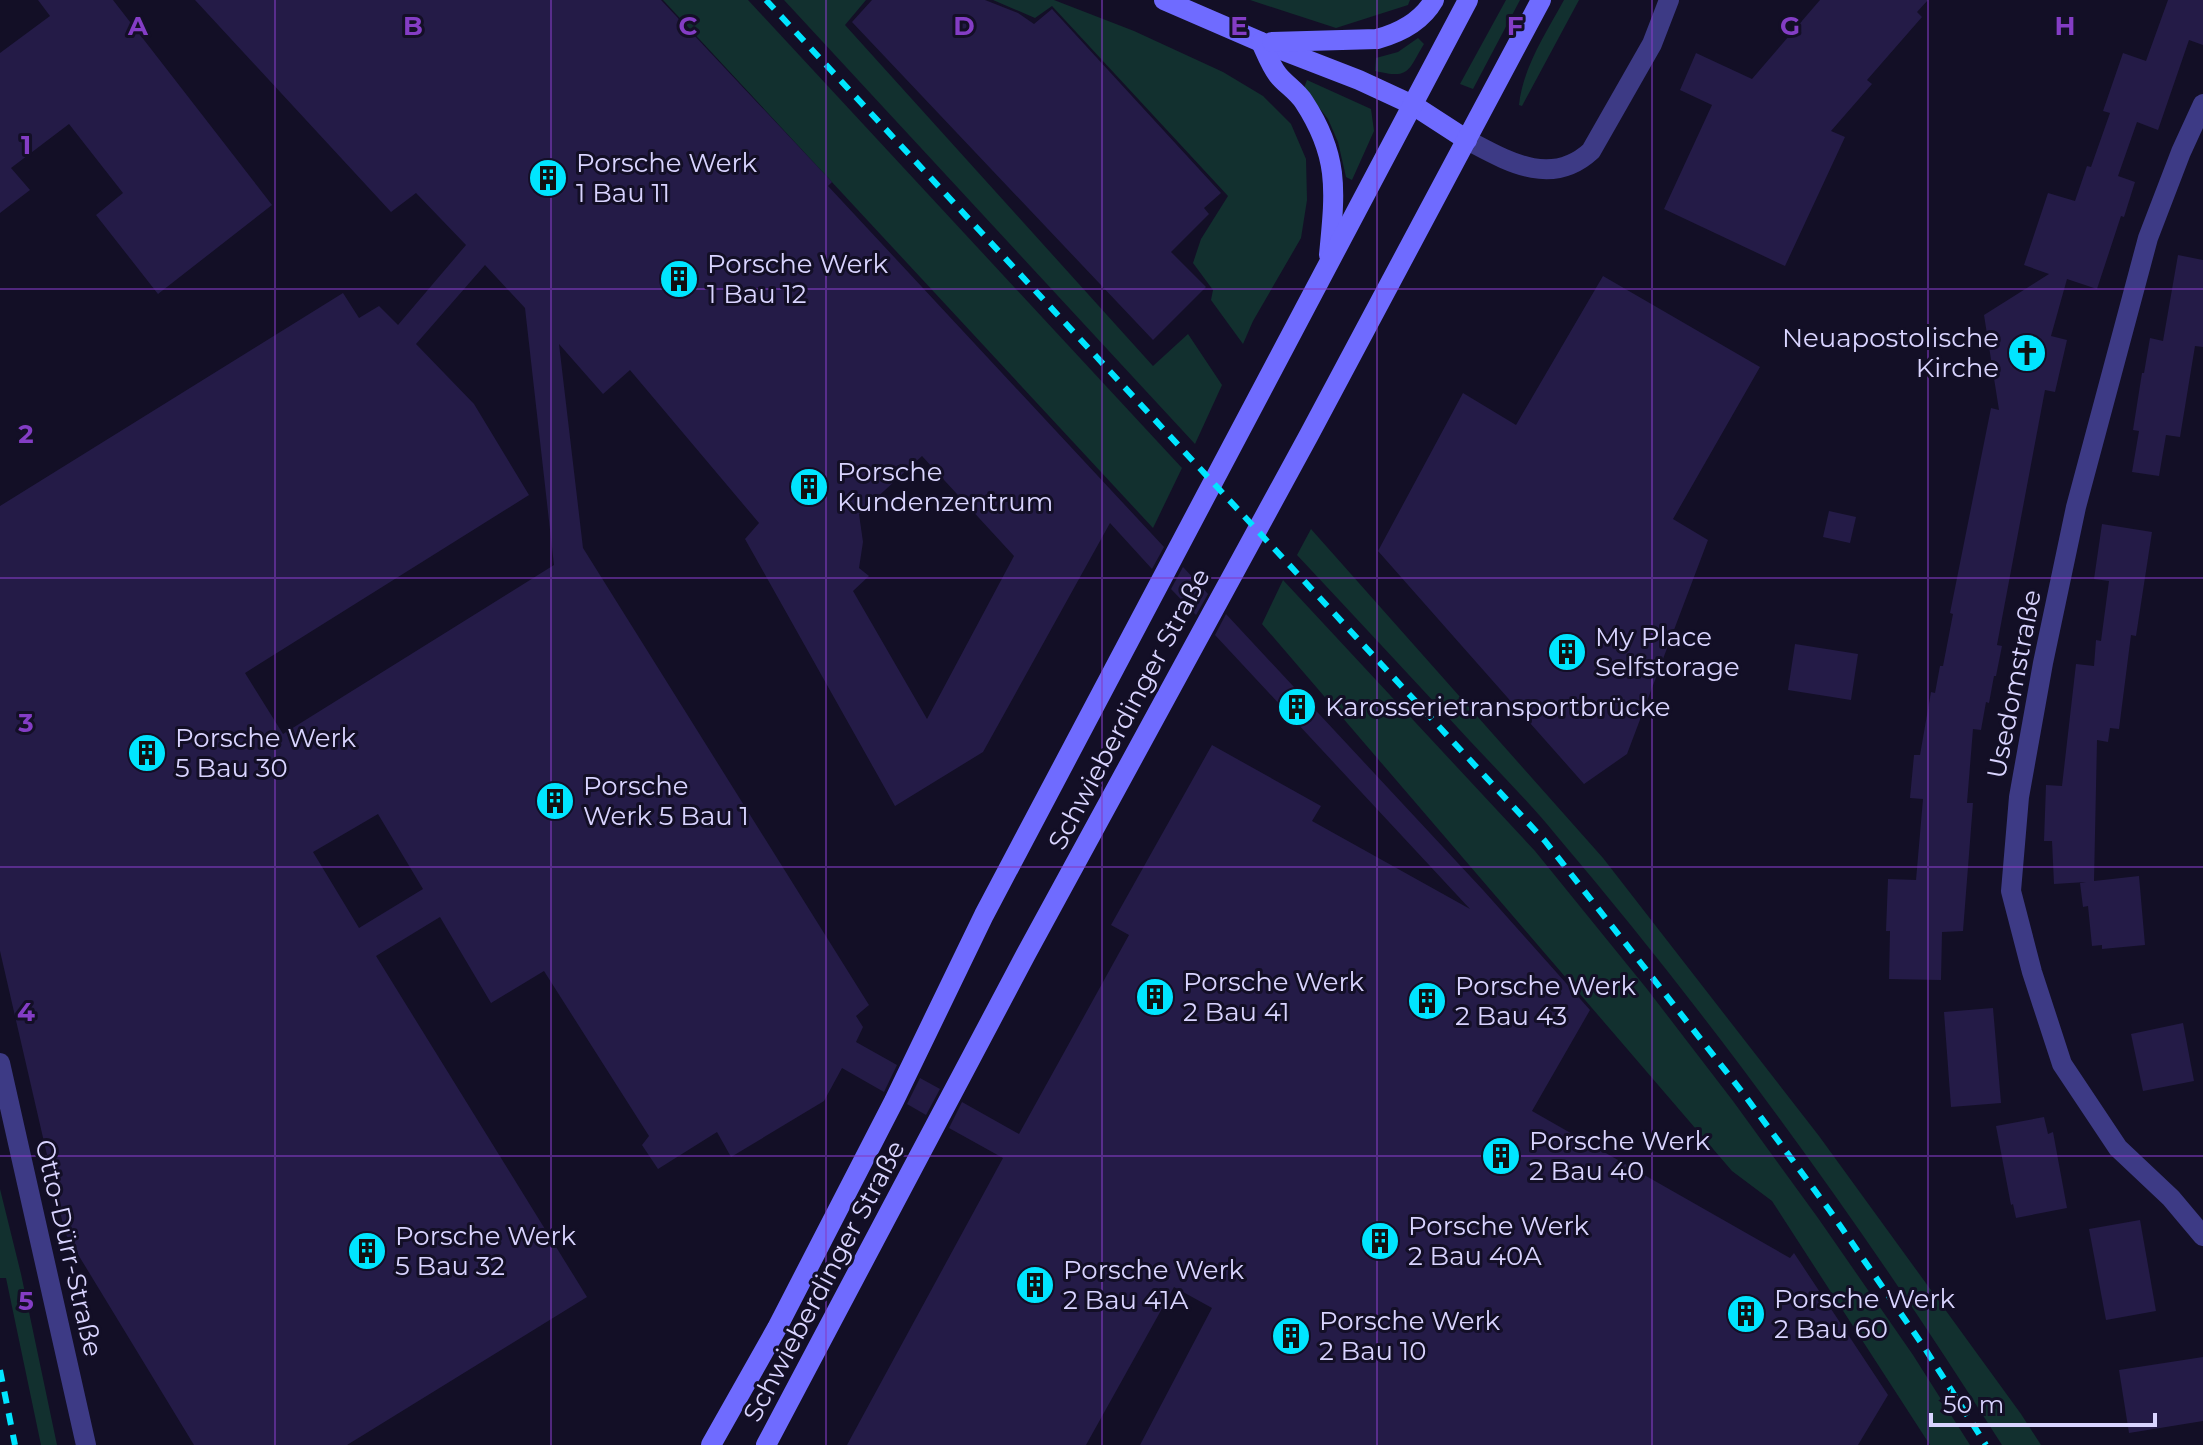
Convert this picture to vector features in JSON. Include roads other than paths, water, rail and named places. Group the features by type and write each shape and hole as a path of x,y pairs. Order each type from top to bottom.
{"main road":[{"path":"1164,0 1359,80 1413,105 1467,140"},
{"path":"1261,42 1377,39 1411,25 1431,7 1434,0"},
{"name":"Schwieberdinger Straße","path":"711,1445 777,1328 894,1101 984,915 1468,0"},
{"name":"Schwieberdinger Straße","path":"766,1445 1026,954 1541,0"},
{"path":"1261,42 1277,74 1302,99 1324,137 1330,155 1335,198 1327,267"}],"street":[{"path":"1467,140 1534,170 1579,163 1591,151 1652,44 1669,0"},
{"name":"Usedomstraße","path":"2203,104 2148,238 2076,507 2019,797 2011,891 2032,972 2062,1064 2118,1148 2171,1198 2203,1236"},
{"name":"Otto-Dürr-Straße","path":"0,1063 86,1445"}],"railway":[{"path":"766,0 1545,841 1743,1093 1830,1211 1924,1347 1986,1445"},
{"path":"0,1370 15,1445"}],"place":[{"name":"Porsche Werk 1 Bau 11","path":"548,178"},
{"name":"Porsche Werk 1 Bau 12","path":"679,279"},
{"name":"Neuapostolische Kirche","path":"2027,353"},
{"name":"Porsche Kundenzentrum","path":"809,487"},
{"name":"My Place Selfstorage","path":"1567,652"},
{"name":"Karosserietransportbrücke","path":"1297,707"},
{"name":"Porsche Werk 5 Bau 30","path":"147,753"},
{"name":"Porsche Werk 5 Bau 1","path":"555,801"},
{"name":"Porsche Werk 2 Bau 41","path":"1155,997"},
{"name":"Porsche Werk 2 Bau 43","path":"1427,1001"},
{"name":"Porsche Werk 2 Bau 40","path":"1501,1156"},
{"name":"Porsche Werk 2 Bau 40A","path":"1380,1241"},
{"name":"Porsche Werk 5 Bau 32","path":"367,1251"},
{"name":"Porsche Werk 2 Bau 41A","path":"1035,1285"},
{"name":"Porsche Werk 2 Bau 60","path":"1746,1314"},
{"name":"Porsche Werk 2 Bau 10","path":"1291,1336"}]}
